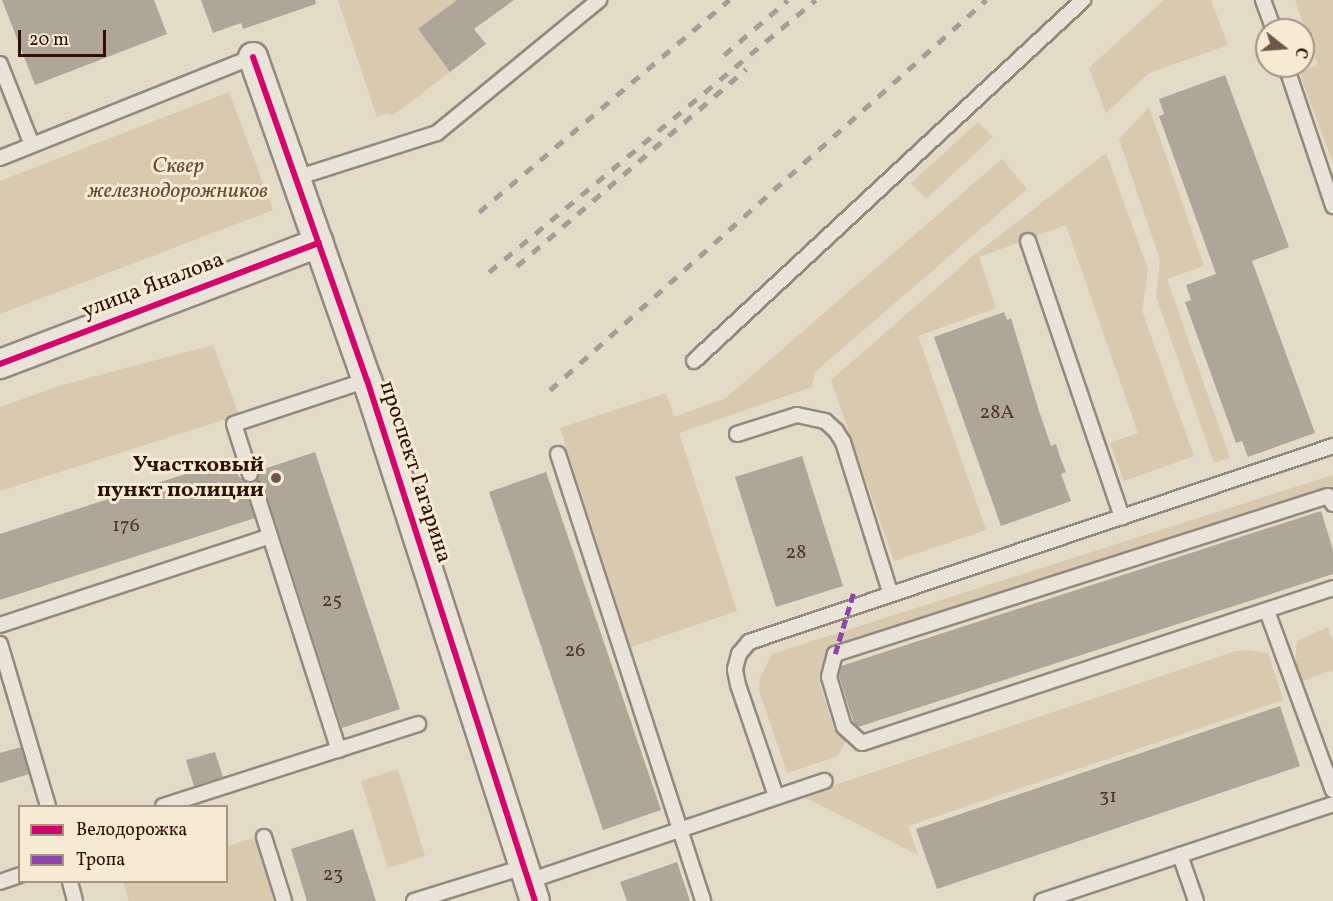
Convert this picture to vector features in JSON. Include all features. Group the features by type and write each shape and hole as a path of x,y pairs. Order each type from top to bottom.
{"street":[{"name":"проспект Гагарина","path":"253,57 367,380 529,883"},
{"name":"улица Яналова","path":"0,363 319,243"}],"lane":[{"path":"296,178 437,133 599,0"},
{"path":"694,361 1083,0"},
{"path":"1263,0 1270,18"},
{"path":"0,158 253,57"},
{"path":"0,64 32,145"},
{"path":"1290,78 1333,206"},
{"path":"1028,241 1122,517"},
{"path":"250,474 234,424 367,380"},
{"path":"737,434 797,415 825,421 836,431 843,442 890,592"},
{"path":"776,796 738,685 735,669 740,654 749,642 763,634 1333,446"},
{"path":"558,454 703,901"},
{"path":"255,489 339,750"},
{"path":"1333,504 1328,496 835,654 829,677 844,728 862,743 1333,588"},
{"path":"0,625 270,536"},
{"path":"1267,611 1333,790"},
{"path":"0,644 47,805"},
{"path":"169,805 418,724"},
{"path":"414,901 529,883 825,781"},
{"path":"1042,901 1333,804"},
{"path":"264,837 284,901"},
{"path":"1180,855 1196,901"},
{"path":"0,882 18,876"},
{"path":"70,883 75,901"}],"green space":[{"path":"338,0 457,0 418,29 450,72 392,116 388,113 377,117"},
{"path":"1164,0 1211,0 1228,45 1149,73 1106,113 1089,68"},
{"path":"1295,0 1333,0 1333,163 1301,78 1315,78 1315,66 1318,65 1315,57 1315,18 1301,18"},
{"name":"Сквер железнодорожников","path":"229,92 273,210 0,314 0,181"},
{"path":"1149,107 1204,266 1167,279 1230,458 1214,463 1156,296 1160,260 1119,139"},
{"path":"978,122 993,137 926,199 911,183"},
{"path":"1106,153 1148,269 1142,311 1194,456 1124,481 1110,443 1138,433 1066,225 979,257 996,308 918,336 986,530 894,561 831,380 972,257"},
{"path":"1002,159 1027,189 815,372 812,387 679,433 737,611 631,647 560,428 666,393 674,417 726,398"},
{"path":"213,345 239,415 0,491 0,407 62,385"},
{"path":"1333,475 1333,490 826,654 818,678 834,729 846,740 838,756 787,773 759,690 760,677 772,654"},
{"path":"1328,627 1333,641 1333,670 1300,682 1295,666 1297,641"},
{"path":"1236,651 1268,653 1283,700 908,826 918,855 802,796"},
{"path":"398,769 425,856 388,868 361,781"},
{"path":"254,838 274,901 129,901 123,883 228,883 228,846"}],"building":[{"path":"2,0 154,0 167,34 35,85"},
{"path":"201,0 315,0 316,4 243,29 241,23 213,33"},
{"path":"457,0 514,0 474,29 486,44 450,72 418,29"},
{"path":"1225,75 1289,247 1252,261 1315,433 1248,457 1242,441 1236,443 1185,302 1191,300 1186,285 1216,274 1159,116 1164,114 1159,99"},
{"path":"1004,312 1007,320 1011,318 1051,446 1056,444 1066,472 1061,474 1071,501 1001,526 934,337"},
{"path":"315,452 400,709 342,728 264,486 256,480 258,471"},
{"path":"802,456 843,586 776,607 735,477"},
{"path":"232,459 239,477 249,483 246,492 255,518 0,600 0,534"},
{"path":"546,472 661,810 603,830 489,492"},
{"path":"1321,511 1333,550 1333,574 858,727 854,724 839,676 841,666"},
{"path":"1280,706 1300,766 937,889 916,829"},
{"path":"21,747 29,774 0,783 0,753"},
{"path":"215,752 223,777 194,786 186,760"},
{"path":"353,829 376,901 307,901 291,849"},
{"path":"677,862 690,901 627,901 620,882"}],"railway":[{"path":"479,212 729,0"},
{"path":"724,55 788,0"},
{"path":"489,272 815,0"},
{"path":"550,390 986,0"},
{"path":"517,266 746,69"}],"marked path":[{"path":"835,654 854,591"}],"cycle path":[{"path":"253,57 367,380 535,901"},
{"path":"0,364 319,243"}],"place":[{"name":"Участковый пункт полиции","path":"276,478"}]}
